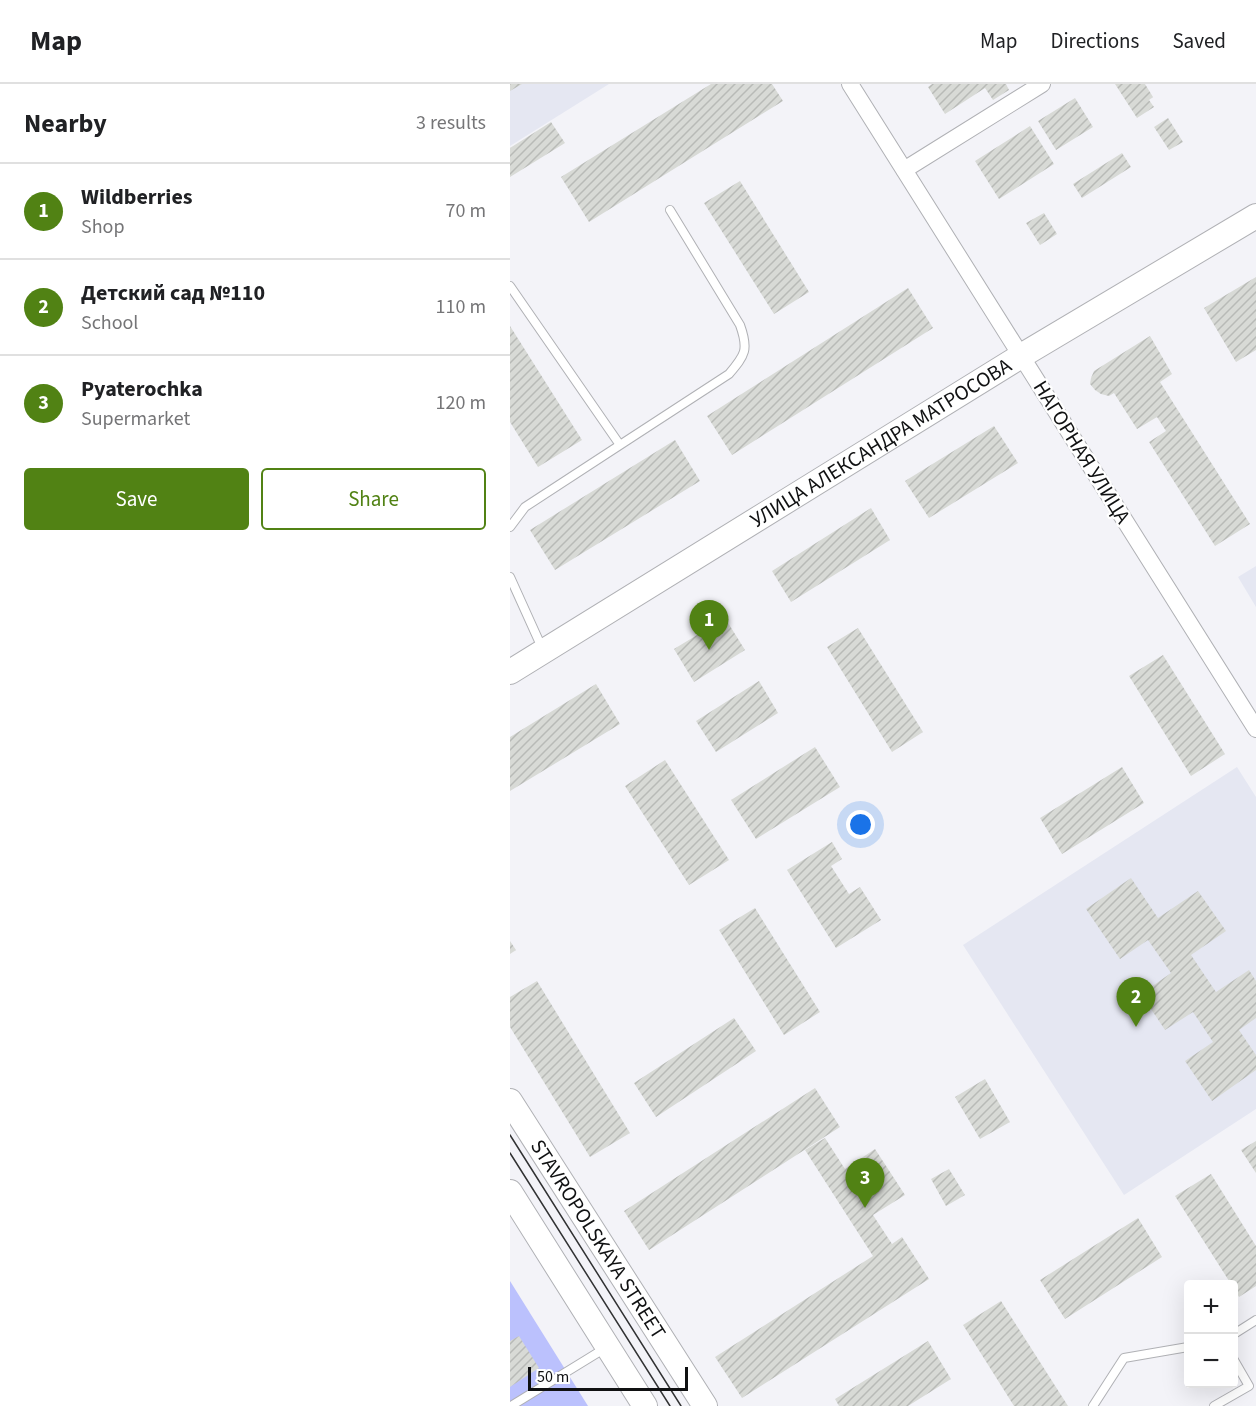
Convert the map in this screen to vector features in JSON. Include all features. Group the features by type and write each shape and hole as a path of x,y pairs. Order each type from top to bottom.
{"street":[{"name":"НАГОРНАЯ УЛИЦА","path":"850,84 1256,729"},
{"path":"904,170 1042,84"},
{"name":"УЛИЦА АЛЕКСАНДРА МАТРОСОВА","path":"510,672 1021,356 1256,216"},
{"name":"STAVROPOLSKAYA STREET","path":"510,1101 705,1406"},
{"path":"510,1192 645,1406"}],"lane":[{"path":"510,527 525,507 729,374 742,359 745,338 740,325 670,210"},
{"path":"510,286 620,445"},
{"path":"510,577 543,651"},
{"path":"1238,1331 1256,1320"},
{"path":"511,1406 607,1347"},
{"path":"1093,1406 1124,1358 1184,1348"},
{"path":"1214,1406 1249,1386 1238,1368"}],"shaded area":[{"path":"510,84 609,84 510,146"},
{"path":"1256,566 1256,607 1238,577"},
{"path":"1237,767 1256,797 1256,1109 1124,1195 963,945"},
{"path":"510,1281 588,1406 510,1406"}],"building":[{"path":"510,84 522,84 510,91"},
{"path":"711,84 772,84 783,101 589,222 561,177"},
{"path":"932,84 1006,84 1009,90 993,100 985,88 945,114 928,87"},
{"path":"1115,84 1145,84 1153,97 1149,100 1154,107 1137,118"},
{"path":"1075,98 1093,127 1056,150 1038,121"},
{"path":"1168,118 1183,142 1169,150 1154,127"},
{"path":"551,122 565,143 510,177 510,148"},
{"path":"1030,126 1054,164 999,199 975,161"},
{"path":"1122,153 1131,167 1082,198 1073,184"},
{"path":"740,181 809,292 774,314 704,203"},
{"path":"1044,213 1057,234 1040,245 1026,223"},
{"path":"1256,277 1256,350 1236,362 1204,308"},
{"path":"908,288 933,328 732,455 707,416"},
{"path":"510,326 582,440 538,467 510,422"},
{"path":"1150,336 1172,374 1160,382 1250,524 1215,546 1149,442 1166,431 1157,417 1137,429 1114,393 1109,396 1101,394 1090,384 1094,371"},
{"path":"994,426 1018,463 929,518 905,481"},
{"path":"675,440 700,481 555,570 530,530"},
{"path":"871,508 890,540 791,602 772,571"},
{"path":"725,618 745,650 694,682 674,649"},
{"path":"858,628 923,732 892,752 827,647"},
{"path":"1163,655 1225,754 1191,776 1129,676"},
{"path":"759,681 778,713 716,752 696,721"},
{"path":"596,684 620,724 510,791 510,737"},
{"path":"815,747 840,787 756,839 731,800"},
{"path":"665,760 729,860 689,885 625,786"},
{"path":"1122,767 1144,803 1062,854 1040,818"},
{"path":"832,842 842,859 831,866 849,894 860,887 881,920 836,948 787,870"},
{"path":"1131,878 1158,918 1198,891 1226,931 1191,955 1216,992 1249,970 1256,981 1256,1018 1239,1030 1256,1055 1256,1070 1212,1101 1185,1061 1213,1042 1193,1012 1165,1030 1141,994 1171,973 1148,940 1120,959 1086,909"},
{"path":"755,908 820,1012 784,1035 719,930"},
{"path":"510,941 516,950 510,954"},
{"path":"537,981 630,1133 590,1157 510,1027 510,997"},
{"path":"734,1018 756,1051 656,1117 634,1083"},
{"path":"985,1079 1010,1122 980,1139 955,1097"},
{"path":"815,1088 840,1127 649,1250 624,1211"},
{"path":"825,1138 845,1169 875,1149 905,1195 873,1215 892,1244 902,1237 929,1279 742,1398 715,1357 873,1256 805,1150"},
{"path":"1256,1141 1256,1173 1241,1150"},
{"path":"949,1169 965,1195 946,1206 931,1179"},
{"path":"1211,1174 1256,1246 1256,1286 1239,1297 1238,1280 1228,1280 1175,1196"},
{"path":"1138,1218 1162,1257 1065,1319 1040,1280"},
{"path":"1001,1301 1068,1406 1014,1406 963,1325"},
{"path":"519,1336 539,1368 510,1387 510,1341"},
{"path":"928,1341 951,1379 908,1406 839,1406 835,1399"}],"tram line":[{"path":"510,1135 681,1406"},
{"path":"510,1153 670,1406"}],"place":[{"name":"Wildberries","path":"709,650"},
{"name":"Детский сад №110","path":"1136,1027"},
{"name":"Pyaterochka","path":"865,1208"}]}
